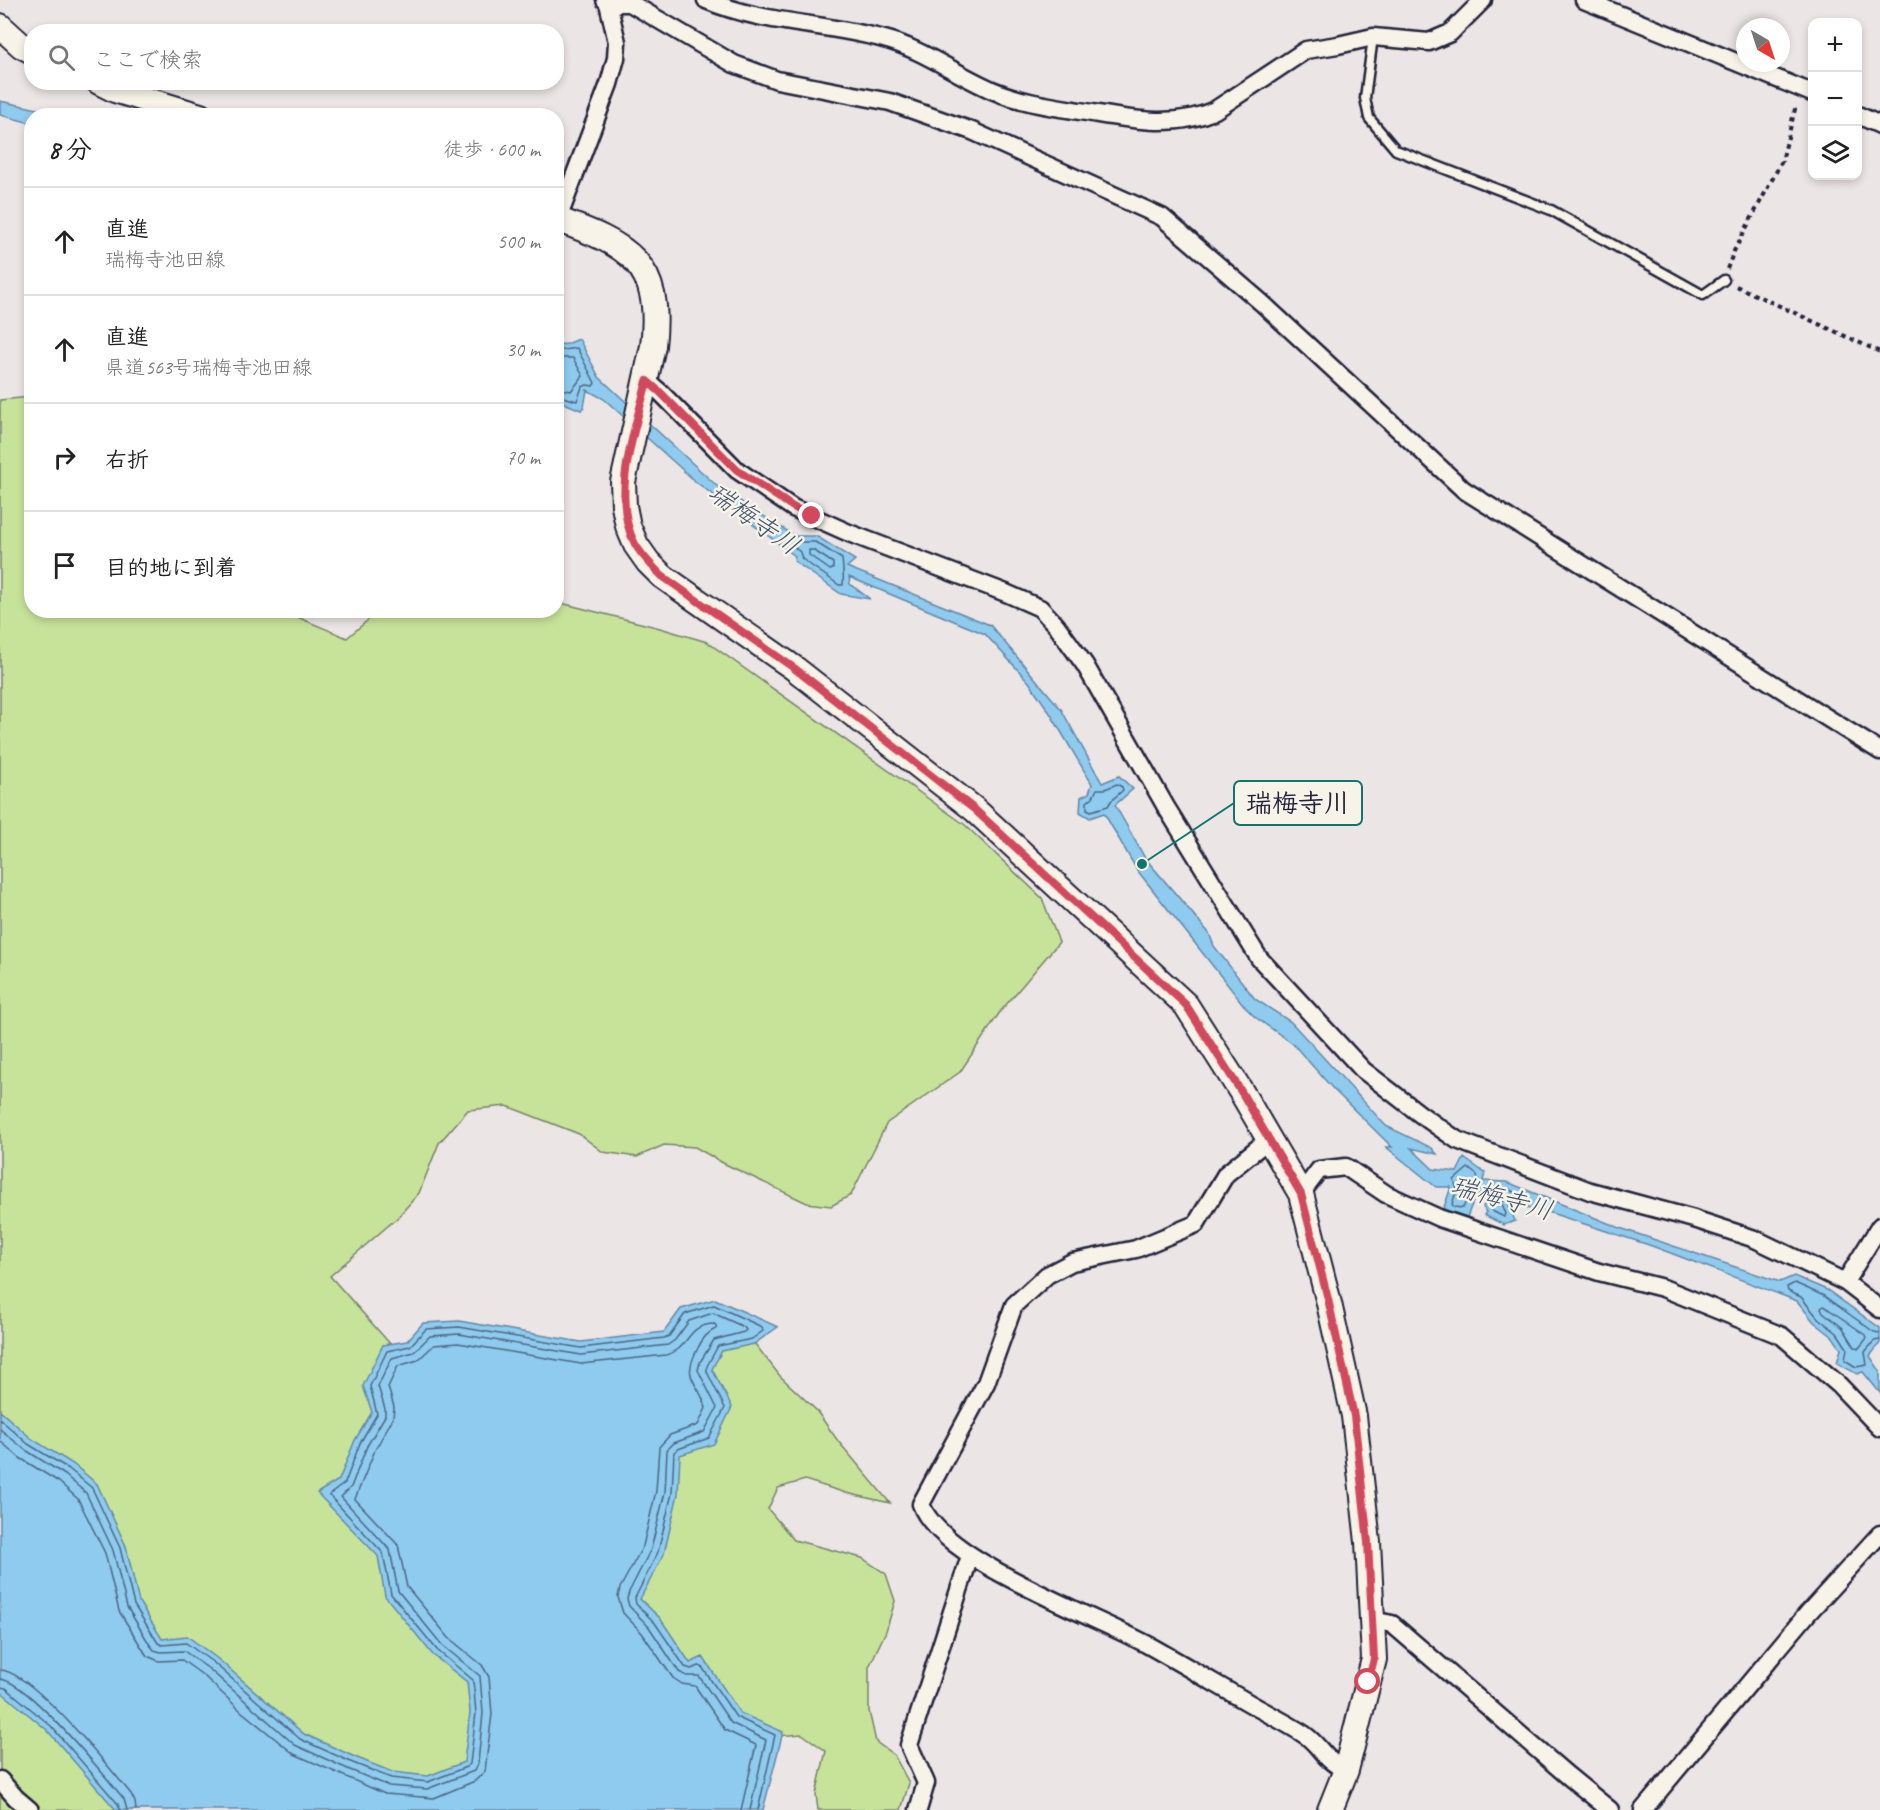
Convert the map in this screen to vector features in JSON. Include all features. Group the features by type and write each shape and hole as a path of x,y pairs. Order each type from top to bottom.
{"main road":[{"path":"0,26 24,47"},
{"path":"115,90 174,108"},
{"path":"564,222 614,244 633,258 646,272 652,290 656,324 647,381 624,482 624,506 628,526 636,545 655,569 671,583 794,668 974,809 1186,1005 1301,1194 1328,1299 1354,1416 1368,1542 1374,1659 1346,1770 1330,1810"}],"street":[{"path":"706,0 742,13 886,39 1012,98 1031,103 1134,120 1173,121 1200,117 1234,98 1306,50 1373,37 1429,42 1450,33 1483,0"},
{"path":"1584,0 1806,90"},
{"path":"564,201 609,84 616,58 617,42 606,2 630,3 734,64 777,80 890,102 972,131 1162,217 1262,303 1464,490 1880,752"},
{"path":"1862,116 1880,125"},
{"path":"647,381 737,470 793,507 849,533 1040,608 1085,665 1166,807 1259,958 1363,1070 1420,1114 1457,1140 1590,1191 1695,1219 1755,1239 1845,1282 1880,1309"},
{"path":"1269,1139 1226,1174 1196,1224 1136,1249 1072,1262 1047,1275 1014,1305 986,1383 921,1504 925,1515 946,1538 970,1556 1148,1645 1307,1736 1332,1764 1346,1770"},
{"path":"1301,1194 1319,1170 1346,1167 1386,1194 1439,1218 1599,1272 1664,1288 1782,1336 1839,1385 1880,1428"},
{"path":"1845,1282 1880,1226"},
{"path":"1643,1810 1808,1612 1880,1534"},
{"path":"918,1810 926,1784 909,1745 970,1556"},
{"path":"1372,1620 1392,1624 1610,1810"},
{"path":"0,1780 30,1810"}],"lane":[{"path":"1373,37 1365,99 1369,118 1396,150 1551,210 1703,295 1724,280"}],"path":[{"path":"1806,90 1782,161 1734,251 1724,280 1880,352"}],"green space":[{"path":"24,398 24,618 300,618 347,638 369,618 564,618 564,604 707,642 964,824 1042,898 1059,942 1000,1012 960,1072 887,1123 851,1195 831,1206 807,1203 695,1147 664,1145 637,1157 603,1152 579,1134 507,1106 468,1110 439,1143 419,1193 397,1218 330,1276 416,1373 502,1706 471,1786 377,1800 150,1667 0,1448 0,400"},
{"path":"748,1335 780,1376 816,1410 838,1441 890,1503 846,1493 805,1480 778,1488 768,1509 794,1540 862,1558 886,1574 895,1601 886,1631 869,1667 869,1711 876,1742 894,1755 909,1783 901,1810 818,1810 816,1794 826,1751 802,1734 763,1737 651,1639 630,1581 707,1356"},
{"path":"0,1670 139,1810 0,1810"}],"water":[{"path":"0,101 34,108 24,108 24,121 0,115"},
{"name":"瑞梅寺川","path":"579,339 599,377 718,487 795,536 816,536 855,560 847,567 990,625 1061,709 1102,783 1119,776 1133,789 1115,805 1145,858 1209,933 1214,946 1255,999 1291,1022 1386,1126 1432,1148 1437,1154 1411,1148 1433,1169 1457,1172 1464,1158 1485,1173 1483,1181 1507,1182 1620,1228 1780,1282 1794,1276 1827,1290 1880,1328 1880,1343 1870,1356 1880,1371 1880,1393 1863,1372 1857,1374 1837,1363 1841,1349 1833,1337 1814,1322 1797,1301 1652,1246 1551,1213 1508,1203 1515,1221 1504,1225 1484,1215 1486,1212 1483,1207 1486,1198 1476,1194 1467,1217 1443,1210 1451,1187 1436,1187 1386,1147 1392,1147 1334,1090 1293,1044 1246,1008 1137,870 1104,813 1090,818 1080,812 1081,797 1089,793 1092,784 1029,682 985,634 849,577 850,584 870,599 841,594 794,561 795,556 696,482 604,399 587,390 584,407 581,410 564,403 564,344"},
{"path":"715,1299 778,1327 754,1344 722,1351 712,1369 732,1407 714,1444 680,1455 678,1494 664,1554 640,1599 660,1618 690,1663 703,1657 740,1713 783,1732 763,1810 116,1810 47,1730 0,1691 0,1411 32,1439 73,1464 97,1484 126,1546 139,1602 162,1639 187,1636 218,1659 304,1734 355,1757 392,1772 428,1776 464,1762 470,1712 467,1682 433,1655 385,1596 378,1556 317,1493 339,1480 355,1440 372,1412 363,1386 383,1345 407,1341 423,1323 459,1321 581,1342 664,1332 681,1309"}],"place":[{"name":"瑞梅寺川","path":"1142,864"}],"route":[{"path":"812,516 793,507 737,470 647,381 624,482 624,506 628,526 636,545 648,562 662,576 794,668 974,809 1186,1005 1242,1093 1301,1194 1328,1299 1354,1416 1368,1542 1374,1659 1368,1682"}]}
